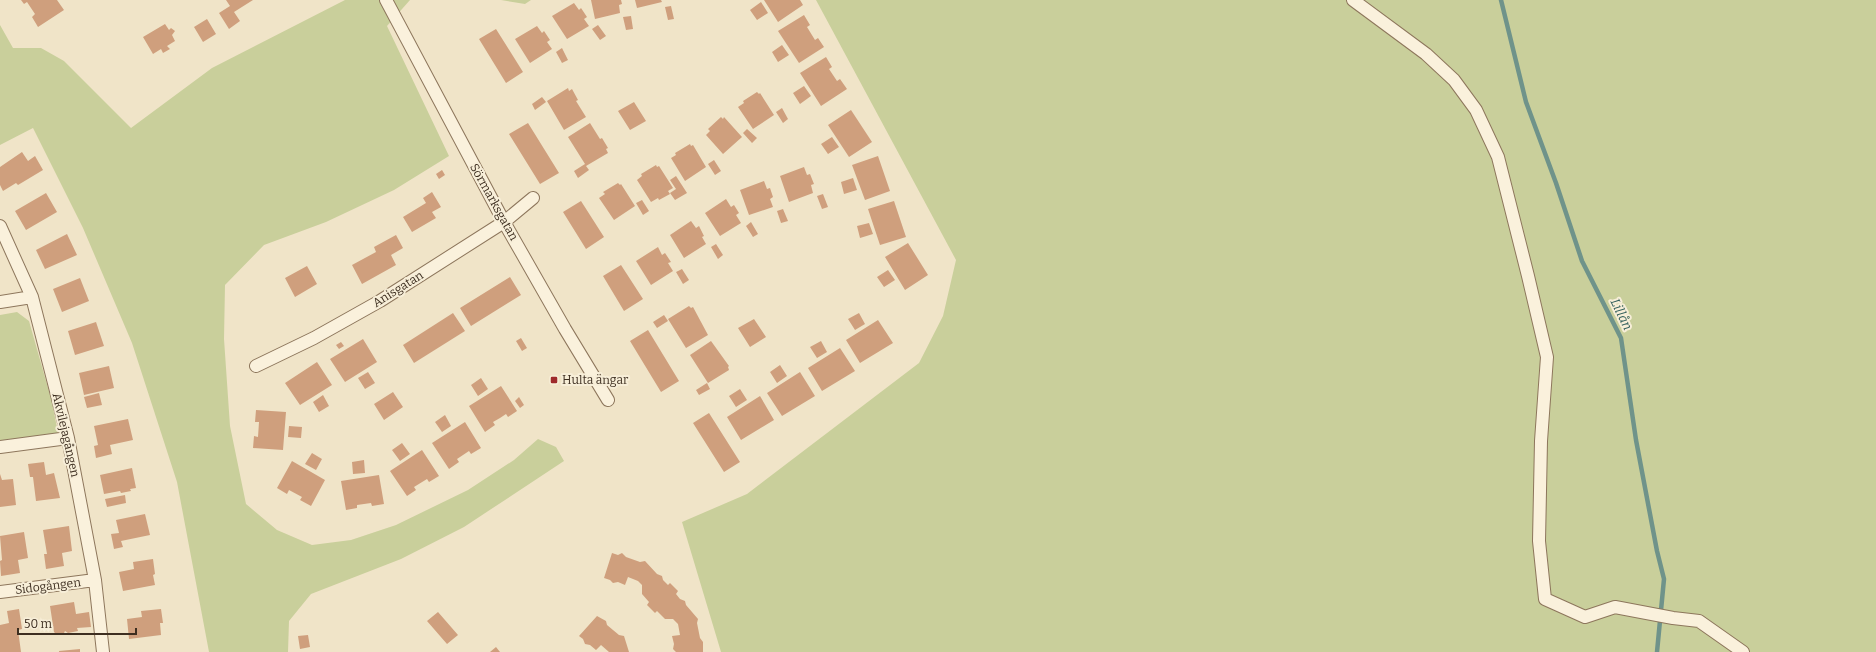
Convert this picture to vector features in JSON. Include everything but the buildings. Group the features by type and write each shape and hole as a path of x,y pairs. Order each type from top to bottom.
{"street":[{"name":"Sörmarksgatan","path":"386,0 504,222 565,329 608,400"},
{"path":"1353,0 1426,54 1454,80 1476,110 1498,157 1528,276 1546,357 1539,541 1546,599 1585,617 1615,607 1648,614 1699,621 1743,652"},
{"name":"Anisgatan","path":"256,366 314,338 380,301 504,222 533,198"},
{"name":"Akvilejagången","path":"0,226 32,297 68,438 96,580 103,652"},
{"path":"0,302 32,297"},
{"path":"0,447 68,438"},
{"name":"Sidogången","path":"0,592 96,580"}],"green space":[{"path":"345,0 410,0 387,26 449,156 394,190 326,222 264,245 225,285 224,339 230,426 246,504 277,530 312,545 351,540 396,525 468,490 514,460 538,439 556,447 564,461 464,527 401,559 311,594 289,621 288,652 209,652 177,482 132,343 83,228 33,128 0,145 0,25 13,48 41,48 64,61 131,128 212,68"},
{"path":"501,0 531,0 525,4"},
{"path":"816,0 1876,0 1876,652 721,652 682,522 747,494 919,363 943,316 956,260"},
{"path":"17,312 29,321 52,402 58,433 0,441 0,315"}],"waterway":[{"name":"Lillån","path":"1501,0 1526,102 1556,183 1582,261 1621,338 1636,440 1657,551 1664,579 1657,652"}],"place":[{"name":"Hulta ängar","path":"554,380"}]}
